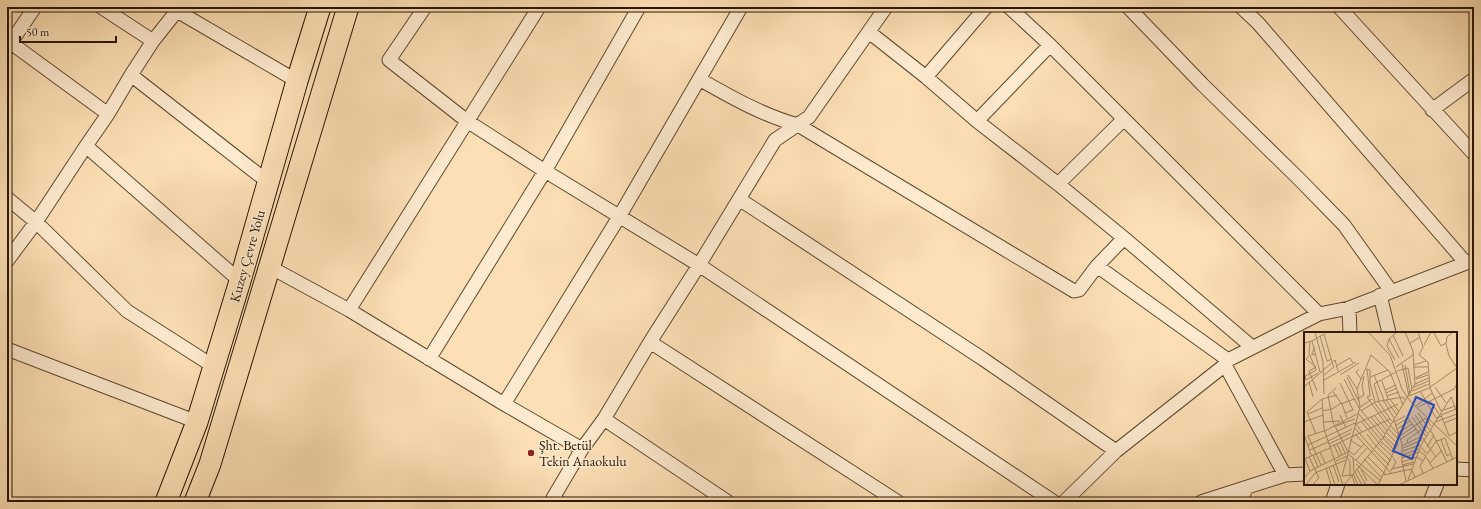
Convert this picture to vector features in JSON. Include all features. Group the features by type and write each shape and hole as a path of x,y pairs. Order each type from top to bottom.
{"highway":[{"name":"Kuzey Çevre Yolu","path":"166,502 197,422 240,282 297,81 320,7"},
{"name":"Kuzey Çevre Yolu","path":"195,502 210,464 348,7"}],"street":[{"path":"35,7 9,46 108,114"},
{"path":"101,7 153,41"},
{"path":"425,7 390,60 467,121 619,217 699,265 1054,502"},
{"path":"349,310 539,7"},
{"path":"429,359 545,171 639,7"},
{"path":"504,404 619,217 741,7"},
{"path":"559,502 553,498 582,449 604,419 775,140 809,117 886,7"},
{"path":"926,77 986,7"},
{"path":"1009,7 1050,45 1123,120 1319,314"},
{"path":"1128,7 1203,85 1344,225 1386,293 1389,332"},
{"path":"1064,502 1116,451 1227,363 1252,347 1319,314 1349,308 1470,261 1258,23 1241,7"},
{"path":"1339,7 1474,154"},
{"path":"8,257 36,222 108,114 153,41 178,9 297,81"},
{"path":"869,32 926,77 977,121 1124,238 1252,347"},
{"path":"977,121 1050,45"},
{"path":"131,75 268,182"},
{"path":"700,79 751,108 778,120 798,125 1074,291 1079,290 1097,266 1124,238"},
{"path":"1432,110 1474,79"},
{"path":"1058,184 1123,120"},
{"path":"86,146 240,282"},
{"path":"7,198 36,222 127,311 213,366"},
{"path":"739,199 983,359 1116,451"},
{"path":"1097,266 1227,363 1285,475"},
{"path":"270,267 349,310 504,404 582,449"},
{"path":"1349,308 1350,332"},
{"path":"650,342 898,502"},
{"path":"7,348 197,422"},
{"path":"604,419 728,502"},
{"path":"1457,468 1474,470"},
{"path":"1201,502 1285,475 1304,474"},
{"path":"1332,502 1338,485"},
{"path":"1430,502 1437,485"},
{"path":"1241,502 1246,488"}],"place":[{"name":"Şht. Betül Tekin Anaokulu","path":"531,453"}]}
